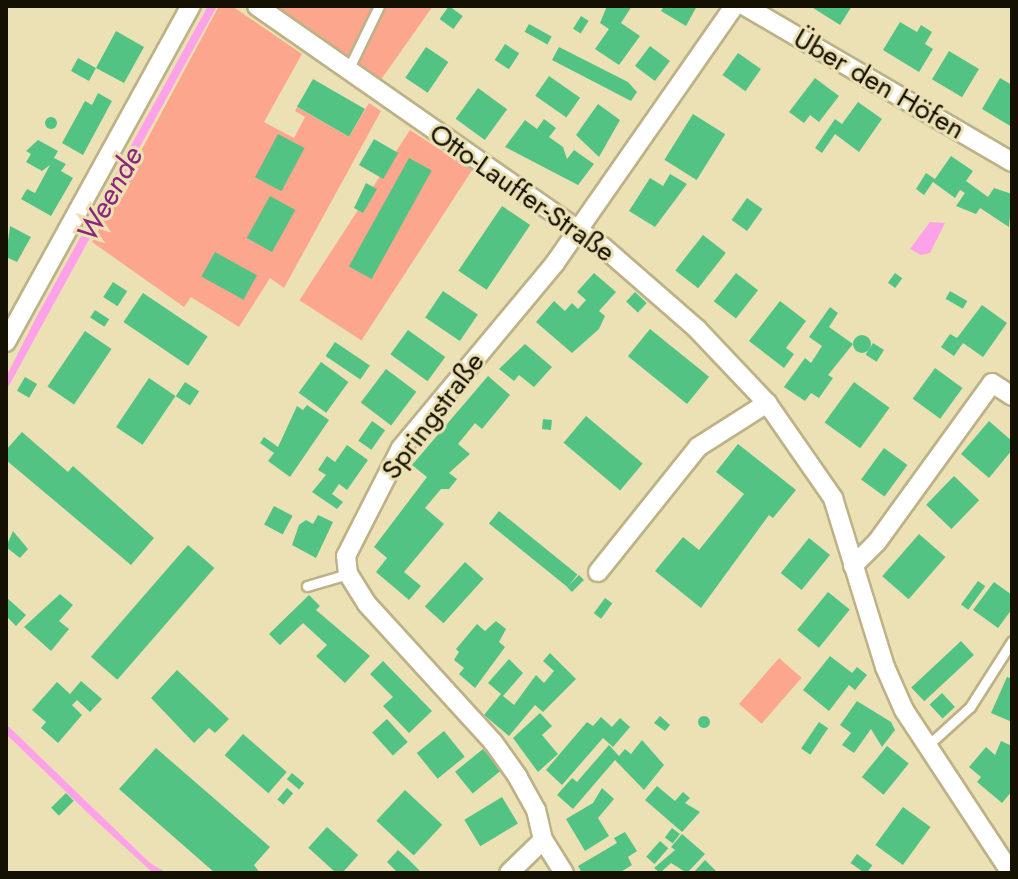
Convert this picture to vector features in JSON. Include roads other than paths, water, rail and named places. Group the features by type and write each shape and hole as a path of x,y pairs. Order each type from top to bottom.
{"street":[{"path":"6,342 191,6"},
{"name":"Otto-Lauffer-Straße","path":"257,6 347,72 578,230 666,300 767,403 833,498 885,667 927,746 1011,873"},
{"name":"Springstraße","path":"348,574 346,556 353,537 401,448 578,230 734,6"},
{"name":"Über den Höfen","path":"745,6 1012,162"},
{"path":"853,566 877,542 992,383 1012,396"},
{"path":"598,572 698,447 767,403"},
{"path":"348,574 367,604 493,742 536,810 543,840 564,873"},
{"path":"509,873 543,840"}],"lane":[{"path":"347,72 379,6"},
{"path":"307,586 348,574"},
{"path":"927,746 970,707 1012,641"}],"water":[{"name":"Weende","path":"208,6 217,6 6,391 6,377 37,316"},
{"path":"930,222 945,223 930,253 921,255 910,249"},
{"path":"6,724 150,863 167,873 153,873 93,818 6,734"}]}
